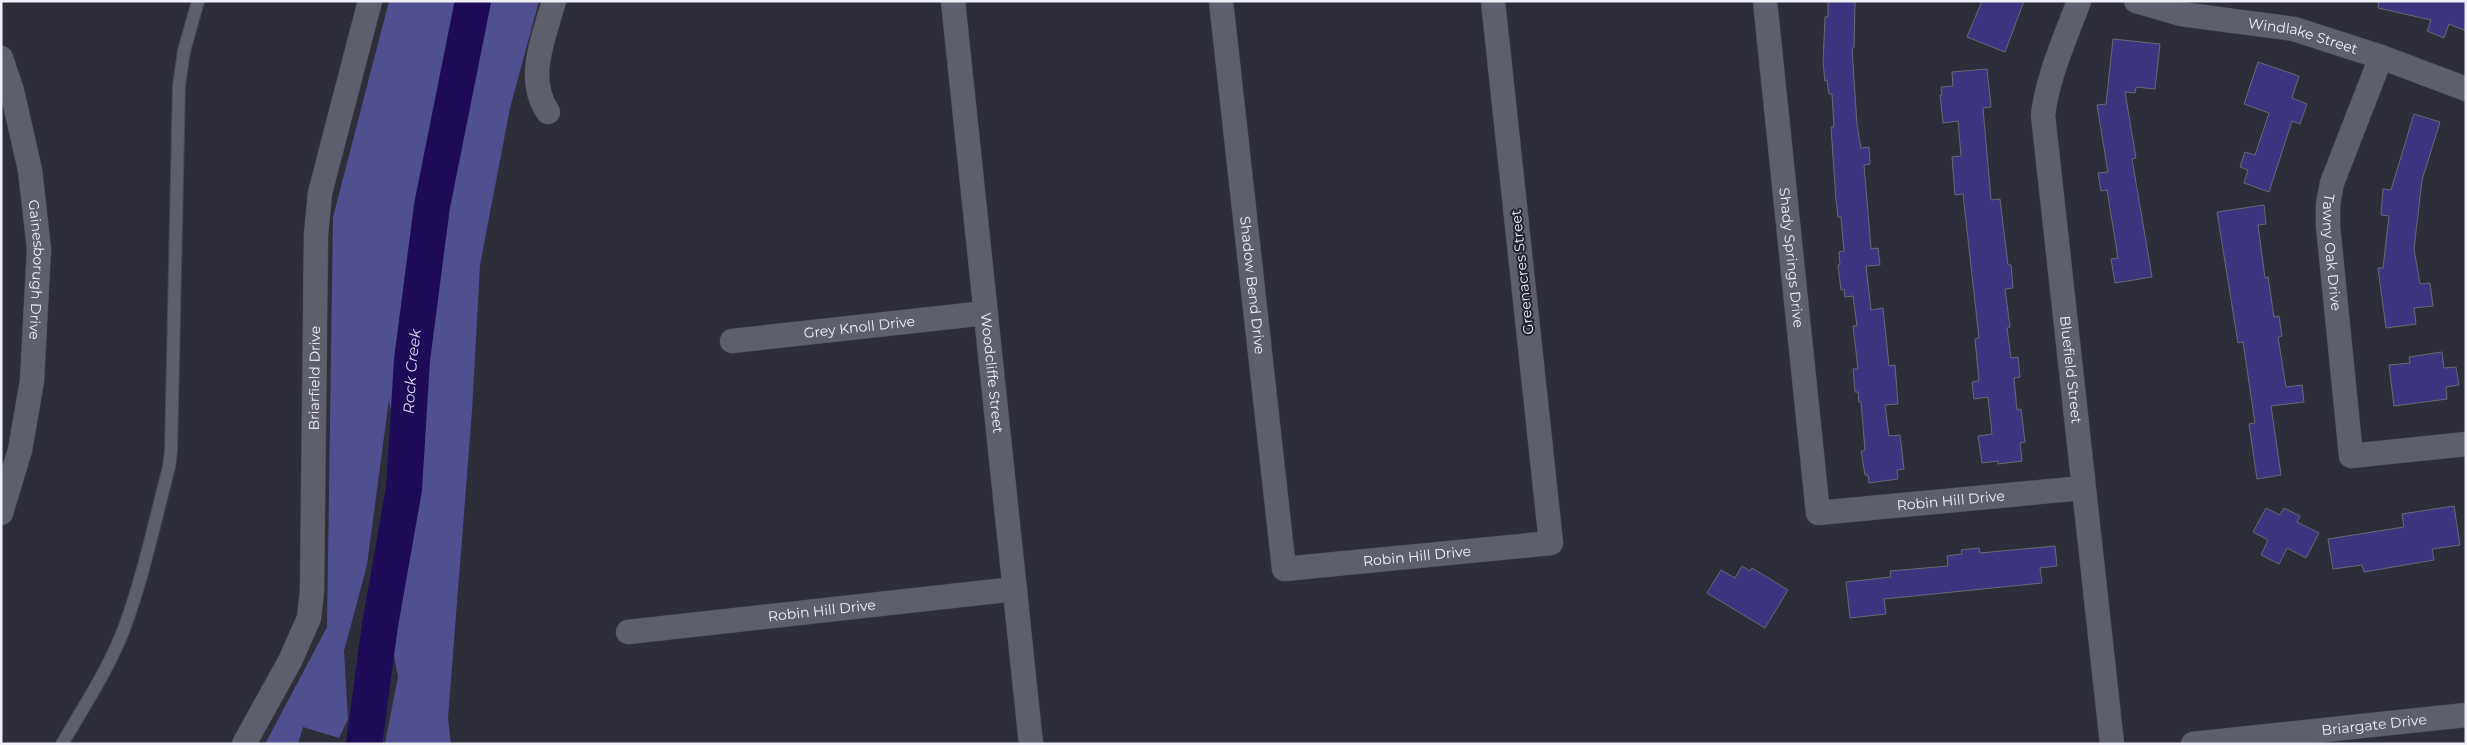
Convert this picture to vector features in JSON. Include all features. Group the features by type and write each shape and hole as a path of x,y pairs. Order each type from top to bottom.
{"street":[{"name":"Briarfield Drive","path":"244,744 290,662 309,618 312,591 316,235 320,193 370,1"},
{"path":"548,112 540,101 536,85 538,60 554,1"},
{"name":"Woodcliffe Street","path":"953,1 1032,744"},
{"name":"Shadow Bend Drive","path":"1221,1 1284,569"},
{"name":"Greenacres Street","path":"1493,1 1551,543"},
{"name":"Shady Springs Drive","path":"1765,1 1818,513"},
{"name":"Bluefield Street","path":"2079,1 2053,68 2045,94 2043,115 2112,744"},
{"name":"Windlake Street","path":"2136,1 2181,14 2294,29 2381,56 2466,89"},
{"name":"Tawny Oak Drive","path":"2381,56 2332,183 2328,204 2328,226 2351,456 2466,444"},
{"name":"Gainesborugh Drive","path":"1,58 12,91 30,170 39,249 32,381 20,450 1,513"},
{"name":"Grey Knoll Drive","path":"732,341 986,313"},
{"name":"Robin Hill Drive","path":"1818,513 2083,488"},
{"name":"Robin Hill Drive","path":"1284,569 1551,543"},
{"name":"Robin Hill Drive","path":"628,632 1015,589"},
{"name":"Briargate Drive","path":"2193,744 2371,735 2466,715"}],"lane":[{"path":"62,744 111,657 125,627 146,561 169,467 171,451 179,85 184,51 198,1"}],"shaded area":[{"path":"389,1 539,1 510,108 480,265 472,411 448,718 451,744 385,743 398,677 391,640 406,505 389,399 367,565 344,651 348,719 339,738 303,727 298,744 265,744 327,627 333,217"}],"building":[{"path":"1828,1 1855,1 1854,48 1852,48 1857,125 1861,148 1869,147 1870,164 1864,165 1871,249 1878,248 1880,265 1866,266 1871,310 1883,308 1889,366 1895,365 1898,404 1885,405 1889,436 1900,435 1904,469 1897,470 1898,479 1869,483 1868,475 1865,475 1861,451 1865,450 1861,402 1859,402 1858,392 1855,392 1853,369 1858,369 1853,326 1857,326 1853,296 1845,297 1844,289 1841,290 1838,265 1840,265 1839,252 1844,251 1841,217 1838,217 1836,200 1831,127 1834,127 1832,94 1829,94 1827,80 1825,81 1823,63 1825,17 1828,17"},
{"path":"1982,1 2024,1 2005,52 1967,37"},
{"path":"2379,1 2466,1 2466,31 2449,24 2444,38 2427,31 2431,20 2378,8"},
{"path":"2113,39 2160,44 2155,89 2136,87 2135,93 2125,92 2136,158 2132,159 2152,277 2115,283 2111,259 2118,258 2107,190 2101,191 2098,173 2108,172 2097,105 2106,104"},
{"path":"2258,62 2299,76 2292,98 2307,104 2300,124 2292,121 2269,192 2244,183 2248,170 2240,167 2245,152 2255,155 2269,113 2244,104"},
{"path":"1987,69 1991,107 1983,108 1991,200 2000,199 2008,265 2011,265 2013,288 2005,289 2010,327 2007,328 2011,358 2018,357 2020,377 2014,378 2017,410 2021,409 2025,442 2020,443 2022,461 1998,464 1998,461 1982,463 1978,436 1992,434 1988,397 1974,399 1972,382 1979,381 1975,339 1979,338 1963,194 1955,195 1952,157 1961,156 1958,121 1943,123 1940,95 1942,95 1941,87 1953,86 1952,72"},
{"path":"2414,114 2440,122 2422,180 2414,249 2420,284 2430,283 2433,306 2414,308 2416,324 2386,328 2378,268 2383,268 2389,216 2381,215 2383,189 2391,190"},
{"path":"2264,205 2266,224 2258,225 2265,278 2268,277 2274,317 2279,316 2282,336 2278,337 2286,387 2302,385 2304,402 2271,406 2281,475 2257,479 2249,424 2255,423 2243,342 2238,343 2217,212"},
{"path":"2442,352 2444,368 2456,367 2459,385 2446,387 2447,399 2394,406 2389,365 2410,363 2409,357"},
{"path":"2454,506 2460,545 2432,549 2434,560 2364,572 2362,565 2333,569 2328,539 2404,527 2402,514"},
{"path":"2266,508 2280,515 2284,508 2300,516 2297,522 2319,533 2306,558 2287,548 2279,564 2261,555 2268,540 2253,532"},
{"path":"2055,546 2057,566 2040,568 2042,583 1884,599 1886,614 1850,618 1846,582 1891,577 1890,571 1948,566 1947,556 1962,554 1961,550 1979,548 1980,553"},
{"path":"1742,566 1750,571 1752,568 1788,590 1765,628 1707,593 1721,570 1735,578"}],"waterway":[{"name":"Rock Creek","path":"364,744 380,625 404,489 412,360 432,206 473,1"}]}
